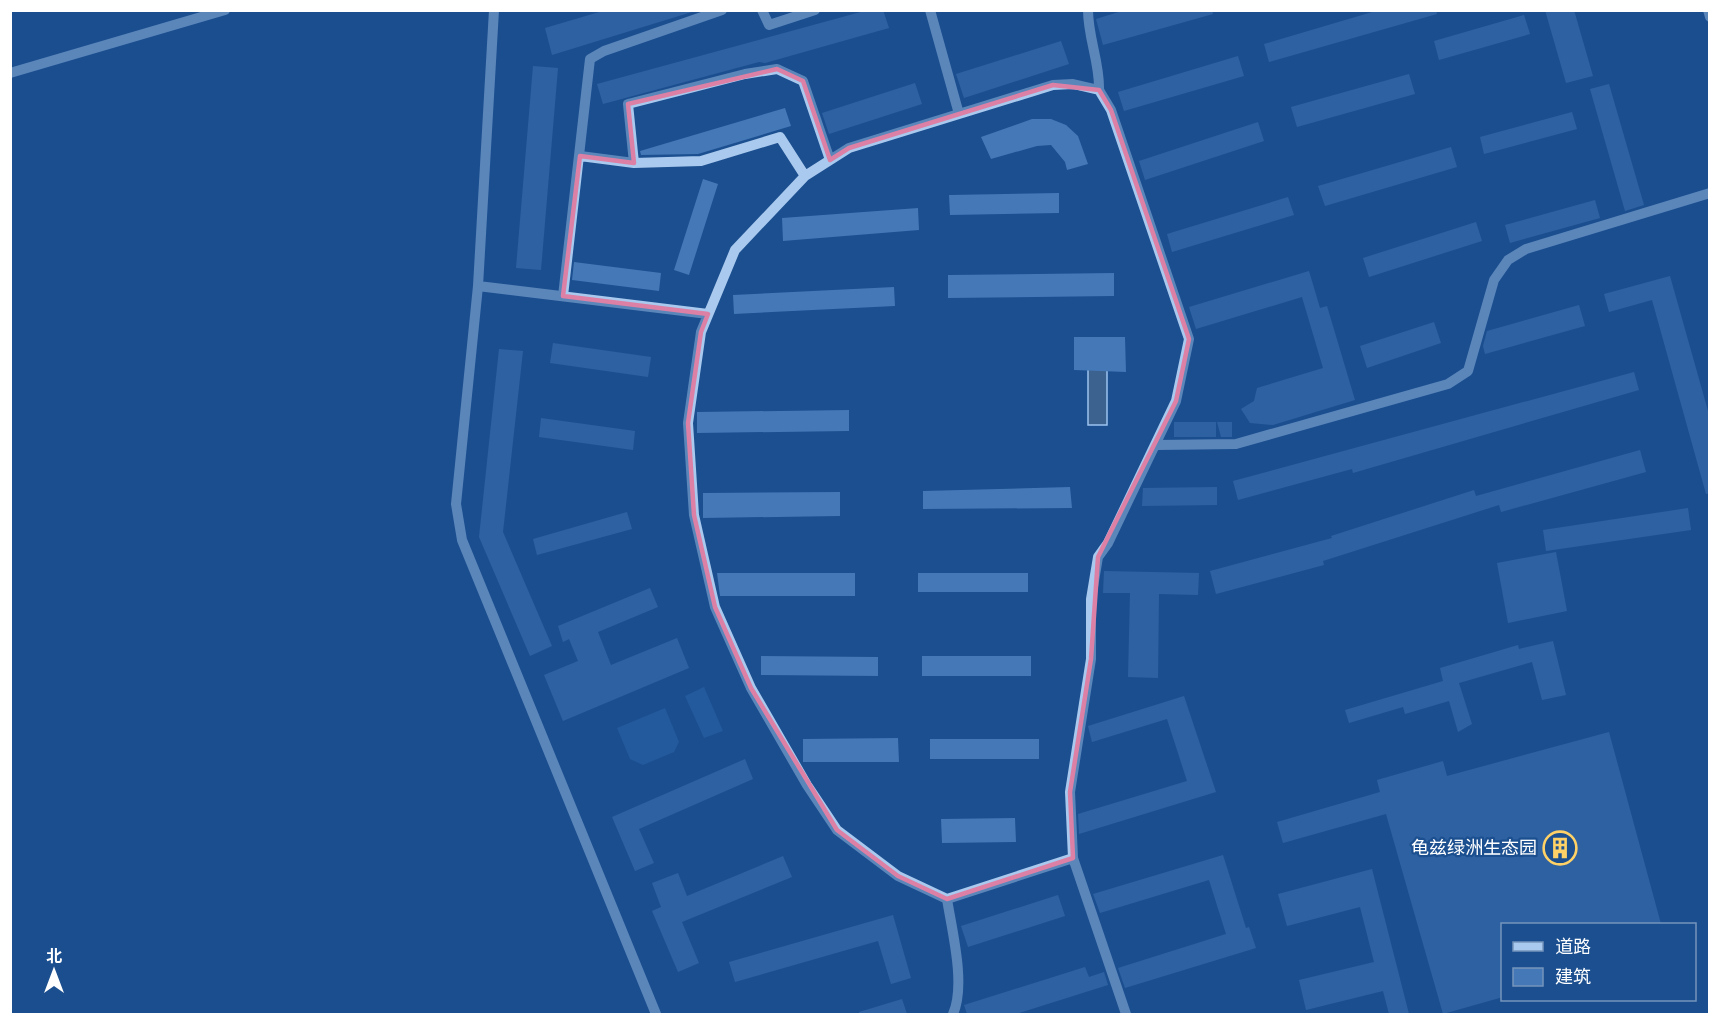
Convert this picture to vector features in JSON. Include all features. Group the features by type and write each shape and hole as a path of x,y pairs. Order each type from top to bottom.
{"street":[{"path":"10,73 225,10"},
{"path":"494,10 477,286 456,504 462,540 656,1014"},
{"path":"563,296 590,58 722,10"},
{"path":"762,10 770,25 815,10"},
{"path":"930,10 959,114"},
{"path":"1089,10 1088,23 1100,72 1099,90 1111,110 1189,339 1176,401 1157,445 1108,543 1098,557 1091,599 1091,659 1070,792 1073,858 1126,1014"},
{"path":"1708,10 1710,16"},
{"path":"634,163 628,104 746,74 777,69 803,81 830,160"},
{"path":"1073,858 947,899 898,876 837,831 807,785 751,688 716,608 694,515 688,423 700,332 735,250 805,176 849,148 1053,86 1073,84 1099,90"},
{"path":"580,156 634,163 701,161 780,137 805,176"},
{"path":"1157,445 1236,444 1448,384 1468,370 1494,279 1508,260 1526,249 1710,193"},
{"path":"477,286 708,314"},
{"path":"947,899 957,970 956,1007 953,1014"}],"highlighted area":[{"path":"777,69 803,81 830,160 849,148 1053,85 1099,90 1111,110 1189,339 1176,401 1098,557 1091,659 1070,792 1073,858 947,899 898,876 837,830 751,688 715,607 694,515 688,423 701,332 708,314 563,296 580,156 634,163 628,104"}],"shaded area":[{"path":"1088,353 1107,353 1107,425 1088,425"},
{"path":"704,687 723,731 704,738 685,696"},
{"path":"665,708 679,742 674,752 643,765 630,759 617,728"}],"building":[{"path":"606,10 695,11 552,55 545,28"},
{"path":"868,10 883,10 889,28 765,63 759,62 603,104 597,84"},
{"path":"1125,10 1212,10 1213,14 1103,45 1096,19"},
{"path":"1379,10 1436,10 1437,14 1269,62 1264,44"},
{"path":"1545,10 1574,10 1593,76 1566,83"},
{"path":"1524,15 1530,34 1439,60 1434,41"},
{"path":"1061,41 1069,64 964,98 956,74"},
{"path":"1238,56 1244,76 1124,111 1118,92"},
{"path":"533,66 558,68 541,270 516,268"},
{"path":"1409,74 1415,94 1297,127 1291,107"},
{"path":"915,83 922,104 829,134 822,113"},
{"path":"1609,84 1644,205 1625,211 1590,89"},
{"path":"785,108 791,126 698,154 641,155 640,151"},
{"path":"1572,112 1577,129 1484,154 1480,137"},
{"path":"1032,119 1051,119 1066,125 1078,136 1088,164 1067,170 1065,162 1051,145 1037,146 991,159 981,137"},
{"path":"1258,122 1264,141 1145,180 1139,161"},
{"path":"1451,147 1457,167 1325,206 1318,186"},
{"path":"703,179 718,184 689,275 674,270"},
{"path":"1059,193 1059,213 950,215 949,195"},
{"path":"1288,197 1294,215 1172,252 1167,234"},
{"path":"1595,200 1600,218 1510,243 1505,225"},
{"path":"918,208 919,230 783,241 782,218"},
{"path":"1476,222 1482,241 1369,277 1363,258"},
{"path":"574,262 661,273 659,291 572,280"},
{"path":"1309,271 1320,308 1327,306 1355,400 1273,425 1250,423 1241,409 1254,401 1257,388 1323,368 1302,297 1196,329 1189,307"},
{"path":"1114,273 1114,296 948,298 948,275"},
{"path":"1670,276 1710,418 1710,493 1706,494 1652,300 1609,312 1604,294"},
{"path":"894,287 895,306 734,314 733,295"},
{"path":"1579,305 1585,326 1485,354 1483,346 1487,331"},
{"path":"1434,322 1441,343 1367,368 1360,346"},
{"path":"1074,337 1125,337 1126,372 1074,370"},
{"path":"553,343 651,357 648,377 550,363"},
{"path":"499,349 523,351 503,532 552,646 530,656 479,537"},
{"path":"1634,372 1639,390 1353,473 1352,469 1238,500 1233,481"},
{"path":"849,410 849,431 697,433 697,412"},
{"path":"541,418 635,431 633,450 539,437"},
{"path":"1174,422 1216,422 1216,437 1174,437"},
{"path":"1217,422 1232,422 1232,437 1221,437"},
{"path":"1640,450 1646,472 1501,512 1499,505 1323,561 1324,565 1216,594 1210,571 1332,538 1331,536 1474,490 1476,496"},
{"path":"1070,487 1072,508 923,509 923,491"},
{"path":"1217,487 1217,505 1142,506 1143,488"},
{"path":"840,492 840,516 703,518 703,493"},
{"path":"1688,508 1691,530 1546,551 1543,530"},
{"path":"627,512 632,529 537,555 533,539"},
{"path":"1556,552 1567,611 1508,623 1497,563"},
{"path":"1104,571 1199,573 1198,595 1159,594 1158,678 1128,677 1130,593 1103,593"},
{"path":"717,573 855,573 855,596 720,596"},
{"path":"918,573 1028,573 1028,592 918,592"},
{"path":"650,588 658,607 598,632 611,665 677,638 689,668 563,721 544,675 578,661 569,639 563,642 558,626"},
{"path":"1553,641 1566,695 1542,700 1532,662 1459,683 1472,724 1458,732 1449,701 1405,714 1403,707 1349,723 1345,710 1443,681 1440,668 1518,645 1519,649"},
{"path":"761,656 878,657 878,676 761,675"},
{"path":"922,656 1031,656 1031,676 922,676"},
{"path":"1184,696 1216,792 1079,834 1078,814 1187,781 1167,719 1092,742 1088,726"},
{"path":"1609,732 1661,923 1501,923 1501,998 1443,1014 1386,814 1283,843 1277,822 1380,792 1377,780 1443,761 1447,776"},
{"path":"898,738 899,762 803,762 803,739"},
{"path":"930,739 1039,739 1039,759 930,759"},
{"path":"745,759 753,779 639,829 654,863 635,871 612,817"},
{"path":"1015,818 1016,842 942,843 941,819"},
{"path":"1223,855 1246,928 1249,927 1256,948 1125,988 1118,968 1226,934 1209,880 1100,913 1093,894"},
{"path":"783,856 792,877 682,922 699,963 678,972 652,911 661,907 652,883 678,873 687,896"},
{"path":"1372,869 1409,1014 1389,1014 1383,991 1306,1010 1299,980 1374,962 1360,907 1287,926 1278,894"},
{"path":"1058,895 1065,916 968,947 961,926"},
{"path":"893,915 911,978 891,984 878,941 735,982 729,962"},
{"path":"1085,967 1089,977 1104,972 1108,985 1016,1014 967,1014 964,1005"},
{"path":"902,999 907,1014 859,1014 859,1012"}],"place":[{"name":"龟兹绿洲生态园","path":"1560,848"}]}
